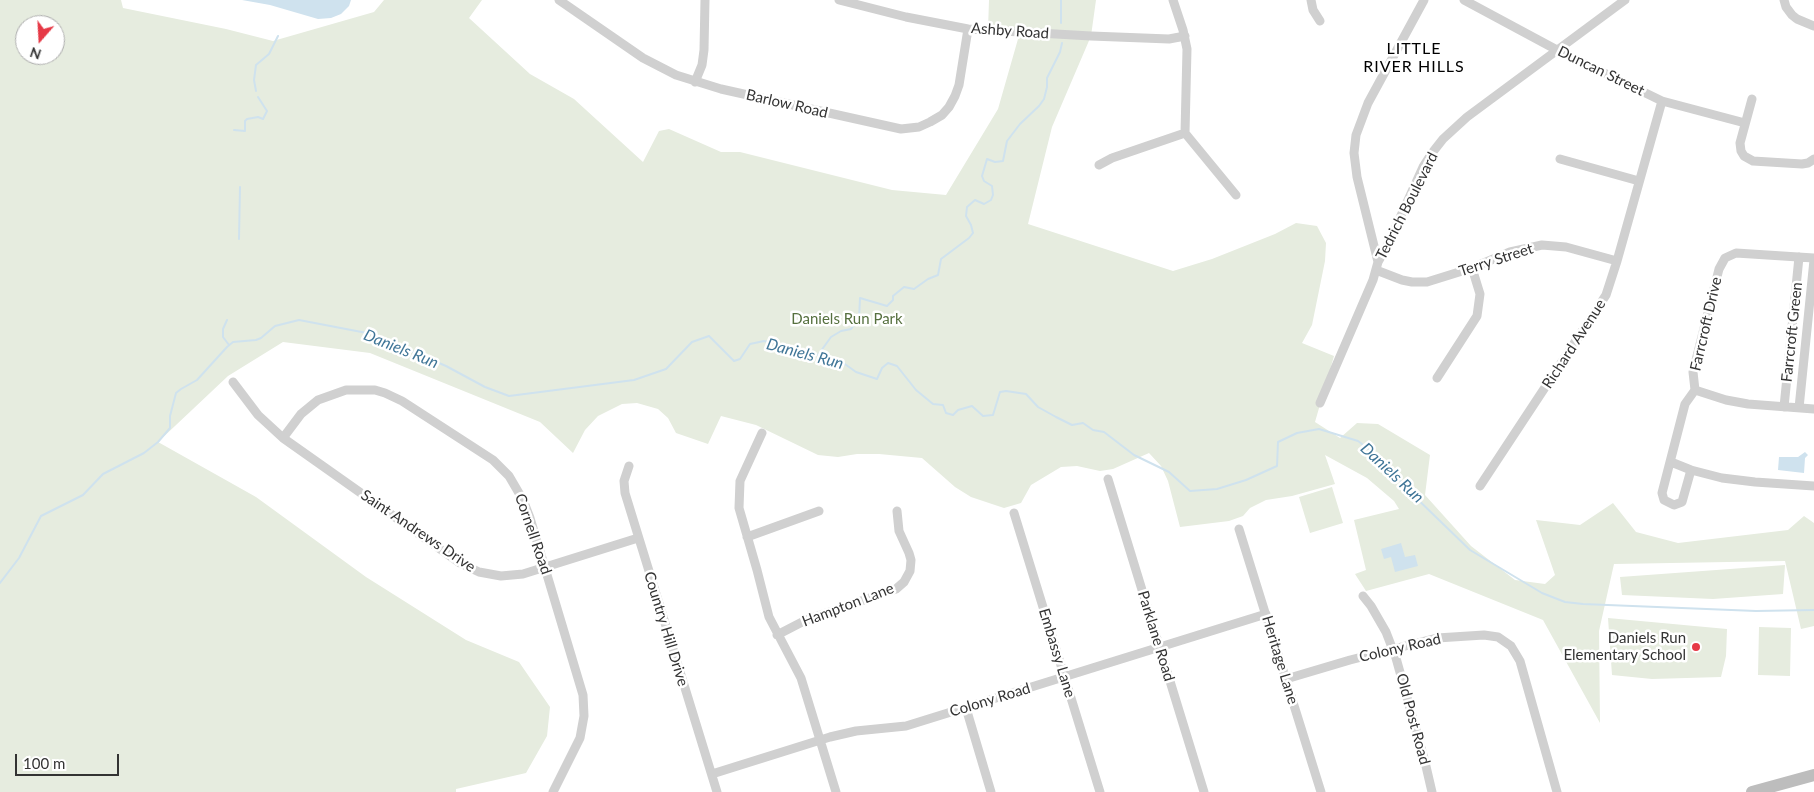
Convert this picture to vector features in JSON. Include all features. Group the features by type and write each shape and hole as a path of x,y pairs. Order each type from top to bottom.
{"main road":[{"path":"1752,792 1814,775"}],"street":[{"name":"Barlow Road","path":"560,0 650,62 676,75 695,82 890,128 913,128 925,125 946,111 959,85 968,29"},
{"path":"695,82 702,65 704,50 705,0"},
{"name":"Ashby Road","path":"839,0 906,17 968,29 1091,36 1169,38 1184,36"},
{"path":"1172,0 1184,36 1188,67 1185,133 1236,195"},
{"path":"1311,0 1313,10 1320,21"},
{"path":"1377,266 1357,177 1354,153 1356,134 1368,103 1424,0"},
{"name":"Duncan Street","path":"1464,0 1557,50 1662,101 1745,123"},
{"name":"Tedrich Boulevard","path":"1320,403 1377,266 1423,167 1443,139 1466,117 1625,0"},
{"path":"1784,0 1786,7 1792,15 1814,26"},
{"path":"1752,98 1740,147 1744,156 1752,161 1802,164 1814,159"},
{"name":"Richard Avenue","path":"1480,486 1600,306 1610,284 1617,261 1662,101"},
{"path":"1099,165 1112,158 1185,133"},
{"path":"1560,159 1639,182"},
{"name":"Terry Street","path":"1377,266 1402,280 1421,282 1435,280 1472,268 1510,252 1542,245 1566,247 1617,261"},
{"name":"Farrcroft Drive","path":"1799,408 1748,404 1726,400 1695,390 1693,372 1718,269 1725,258 1736,253 1814,259"},
{"name":"Farrcroft Green","path":"1784,406 1799,257"},
{"name":"Farrcroft Green","path":"1799,408 1810,332 1814,259"},
{"path":"1437,378 1477,316 1480,294 1472,268"},
{"name":"Saint Andrews Drive","path":"232,382 258,415 283,438 469,568 487,574 510,576 546,568 638,538"},
{"name":"Cornell Road","path":"283,438 301,414 310,406 327,396 346,390 365,389 394,396 492,460 505,472 524,500 580,682 584,708 580,738 553,792"},
{"path":"1691,470 1682,502 1674,504 1664,500 1662,493 1685,404 1695,390"},
{"path":"1799,408 1814,409"},
{"path":"762,433 742,474 738,489 738,508 748,537 767,610 777,635 801,678 836,792"},
{"path":"1671,462 1691,470 1722,478 1814,486"},
{"name":"Country Hill Drive","path":"629,466 624,481 625,493 717,792"},
{"name":"Parklane Road","path":"1108,479 1204,792"},
{"name":"Hampton Lane","path":"777,635 806,620 896,589 904,582 910,571 911,560 910,553 898,531 897,510"},
{"path":"748,537 819,511"},
{"name":"Embassy Lane","path":"1014,513 1100,792"},
{"name":"Heritage Lane","path":"1239,529 1321,792"},
{"name":"Old Post Road","path":"1363,596 1386,632 1393,650 1426,762 1432,792"},
{"name":"Colony Road","path":"712,774 820,740 856,731 906,726 1266,614"},
{"name":"Colony Road","path":"1286,679 1350,660 1437,638 1484,635 1498,637 1511,646 1522,666 1557,792"},
{"path":"966,708 991,792"}],"green space":[{"name":"Daniels Run Park","path":"0,0 121,0 123,8 226,29 273,41 374,12 384,0 482,0 469,18 530,74 574,99 643,162 659,131 669,129 721,152 740,152 892,190 946,195 998,109 1020,32 988,30 989,0 1096,0 1091,36 1052,127 1028,224 1173,271 1212,259 1275,234 1296,223 1317,226 1326,243 1325,261 1312,325 1302,343 1334,356 1315,422 1340,438 1357,423 1378,424 1430,455 1425,495 1471,546 1515,580 1545,584 1555,575 1536,520 1580,525 1613,503 1636,532 1678,543 1788,530 1804,516 1814,523 1814,626 1801,629 1785,561 1614,564 1599,631 1600,723 1543,620 1429,574 1366,591 1355,574 1366,570 1354,520 1399,509 1394,501 1367,478 1325,455 1335,484 1292,496 1266,500 1250,508 1243,516 1229,521 1180,527 1168,481 1161,466 1149,453 1113,469 1100,471 1077,466 1061,467 1031,485 1021,503 1004,508 971,497 955,487 922,458 879,454 857,454 838,457 818,455 756,425 721,416 708,444 676,433 668,418 658,409 637,403 622,404 598,416 585,430 573,453 540,422 370,353 283,342 228,376 158,442 256,497 366,577 466,640 519,662 550,707 547,736 526,773 456,789 456,792 0,792"},
{"path":"1332,487 1343,523 1310,533 1299,497"},
{"path":"1785,565 1783,594 1713,599 1622,595 1620,577"},
{"path":"1608,618 1727,629 1726,656 1721,677 1652,679 1612,675"},
{"path":"1759,627 1791,628 1790,676 1758,675"}],"water":[{"path":"242,0 351,0 349,6 341,14 331,18 318,19 270,5"},
{"path":"1805,452 1808,455 1805,458 1804,473 1778,470 1779,457 1798,457"},
{"path":"1401,543 1405,557 1415,555 1418,566 1395,572 1391,557 1384,559 1381,549"}],"waterway":[{"path":"1061,0 1061,23"},
{"path":"256,91 254,80 256,65 269,54 278,36"},
{"path":"818,355 831,337 841,331 851,329 859,319 860,298 887,306 893,300 893,296 904,287 914,289 928,279 938,275 941,259 973,233 966,216 967,207 975,200 984,204 991,200 993,195 992,186 984,181 982,176 987,159 995,162 1003,161 1007,141 1044,99 1047,78 1060,52 1062,43"},
{"path":"234,130 245,131 245,121 247,119 258,117 263,119 267,111 258,97"},
{"path":"239,239 240,187"},
{"path":"227,320 223,329 223,337 229,345"},
{"name":"Daniels Run","path":"0,583 19,558 41,516 83,495 103,474 144,453 158,442 170,428 170,416 176,393 197,380 227,347 233,342 256,340 275,326 299,320 372,334 446,366 485,387 509,396 634,380 666,369 692,342 709,336 734,361 740,359 750,344 764,341 842,362 856,372 877,379 882,368 888,363 897,366 916,390 933,404 943,405 946,413 953,415 958,410 972,406 983,416 993,415 1000,392 1026,394 1038,407 1072,425 1083,423 1093,430 1104,432 1134,455 1169,472 1190,491 1217,489 1246,480 1277,466 1278,442 1297,433 1319,429 1358,441 1379,457 1409,491 1470,550 1542,593 1565,602 1756,611 1814,610"}],"place":[{"name":"Daniels Run Elementary School","path":"1696,647"}],"district":[{"name":"LITTLE RIVER HILLS","path":"1414,58"}]}
